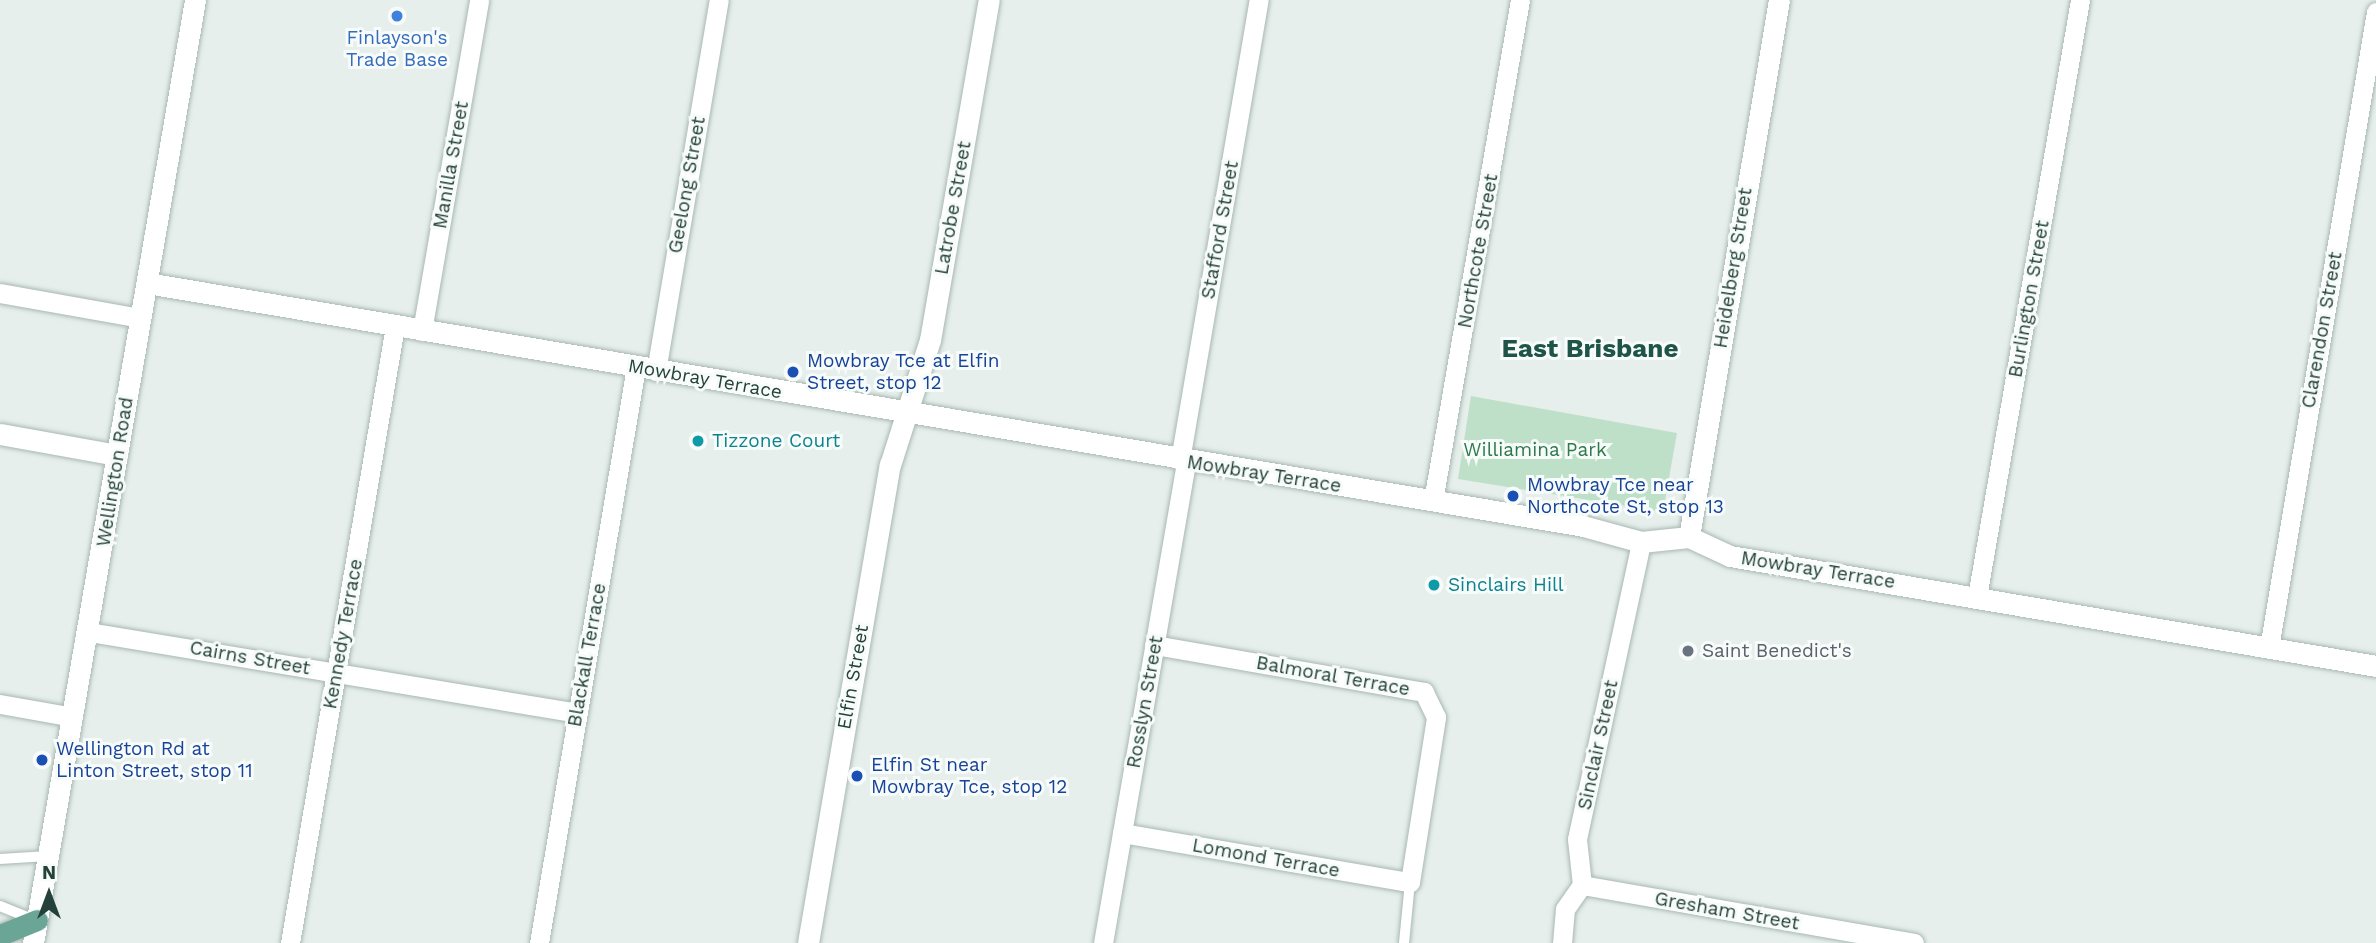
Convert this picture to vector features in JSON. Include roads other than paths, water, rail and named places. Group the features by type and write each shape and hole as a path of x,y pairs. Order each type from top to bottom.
{"main road":[{"path":"0,935 37,920"}],"street":[{"name":"Wellington Road","path":"33,943 89,632 195,0"},
{"name":"Manilla Street","path":"422,331 479,0"},
{"name":"Geelong Street","path":"646,369 719,0"},
{"name":"Latrobe Street","path":"904,412 930,340 989,0"},
{"name":"Stafford Street","path":"1183,461 1259,0"},
{"name":"Northcote Street","path":"1433,501 1520,0"},
{"name":"Heidelberg Street","path":"1689,537 1779,0"},
{"name":"Burlington Street","path":"1978,597 2080,0"},
{"name":"Clarendon Street","path":"2269,648 2376,12"},
{"name":"Mowbray Terrace","path":"147,283 1183,461 1433,501 1641,542 1689,537 1730,556 2376,666"},
{"path":"0,293 141,318"},
{"name":"Kennedy Terrace","path":"290,943 395,326"},
{"name":"Blackall Terrace","path":"539,943 577,713 646,369"},
{"name":"Elfin Street","path":"808,943 904,412"},
{"path":"0,434 117,455"},
{"name":"Rosslyn Street","path":"1103,943 1183,461"},
{"name":"Sinclair Street","path":"1582,885 1577,839 1641,542"},
{"name":"Cairns Street","path":"89,632 577,713"},
{"name":"Balmoral Terrace","path":"1154,645 1424,692 1436,717 1410,882"},
{"path":"0,704 73,717"},
{"name":"Lomond Terrace","path":"1122,833 1410,882"},
{"path":"1562,943 1565,909 1582,885"},
{"name":"Gresham Street","path":"1582,885 1914,943"}],"lane":[{"path":"0,859 48,856"},
{"name":"Balmoral Terrace","path":"1404,943 1410,882"},
{"path":"0,906 37,920"}],"place":[{"name":"Finlayson's Trade Base","path":"397,16"},
{"name":"Mowbray Tce at Elfin Street, stop 12","path":"793,372"},
{"name":"Tizzone Court","path":"698,441"},
{"name":"Mowbray Tce near Northcote St, stop 13","path":"1513,496"},
{"name":"Sinclairs Hill","path":"1434,585"},
{"name":"Saint Benedict's","path":"1688,651"},
{"name":"Wellington Rd at Linton Street, stop 11","path":"42,760"},
{"name":"Elfin St near Mowbray Tce, stop 12","path":"857,776"}],"district":[{"name":"East Brisbane","path":"1590,349"}],"park label":[{"name":"Williamina Park","path":"1535,450"}]}
